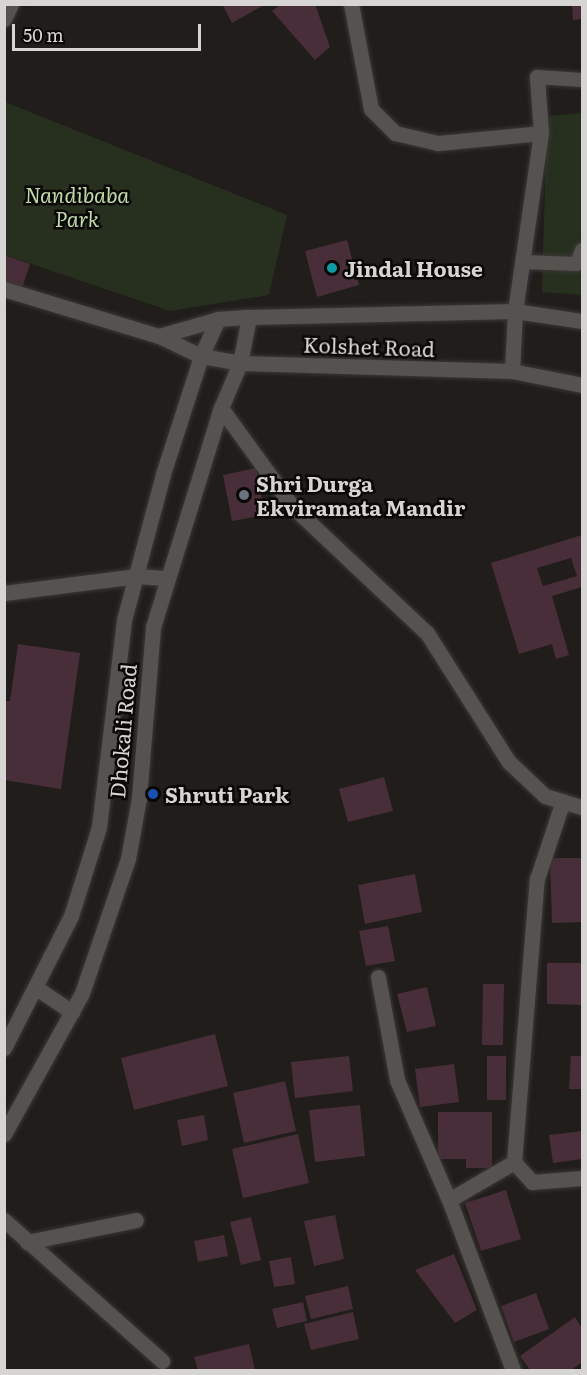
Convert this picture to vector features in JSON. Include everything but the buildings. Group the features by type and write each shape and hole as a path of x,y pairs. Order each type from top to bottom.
{"street":[{"path":"4,18 11,4"},
{"path":"351,4 371,109 395,133 438,143 541,133"},
{"path":"512,371 514,311 541,133 537,77"},
{"name":"Kolshet Road","path":"4,289 159,336 201,356 240,363 512,371 582,385"},
{"name":"Kolshet Road","path":"159,336 218,319 249,317 514,311 582,321"},
{"name":"Dhokali Road","path":"4,1134 72,1012 128,859 139,798 153,627 221,408 240,363 249,317"},
{"name":"Dhokali Road","path":"4,1048 71,916 99,827 124,620 163,474 201,356 218,319"},
{"path":"221,408 292,506 427,633 509,762 545,796 582,807"},
{"path":"4,593 137,576 168,578"},
{"path":"563,801 537,879 514,1162 532,1182 582,1178"},
{"path":"378,977 397,1080 449,1200 513,1371"},
{"path":"35,987 72,1012"},
{"path":"449,1200 514,1162"},
{"path":"4,1220 162,1361"},
{"path":"27,1242 136,1220"}],"lane":[{"path":"537,77 582,80"},
{"path":"523,262 577,264 582,250"}],"green space":[{"name":"Nandibaba Park","path":"5,102 287,215 269,295 170,311 5,255"},
{"path":"582,113 582,295 542,292 547,116"}],"place":[{"name":"Jindal House","path":"332,268"},
{"name":"Shri Durga Ekviramata Mandir","path":"244,495"},
{"name":"Shruti Park","path":"153,794"}]}
